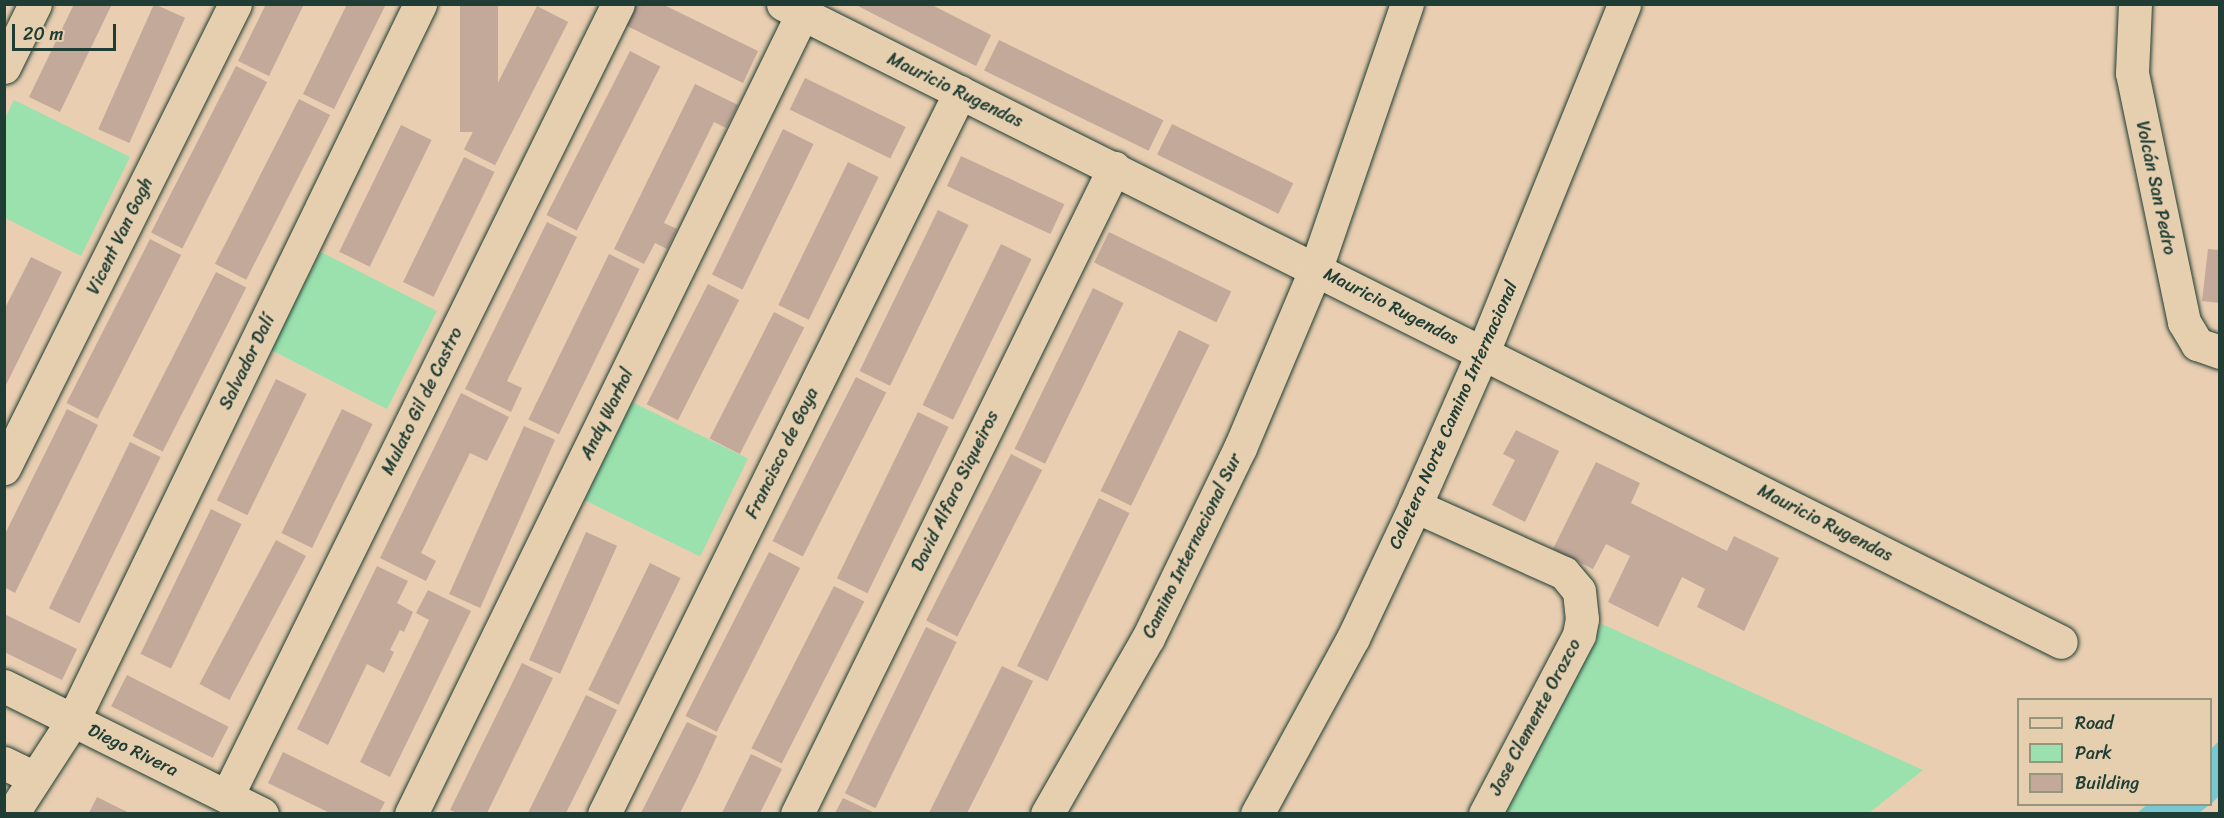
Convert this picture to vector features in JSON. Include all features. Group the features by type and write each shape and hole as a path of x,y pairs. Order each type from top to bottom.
{"street":[{"path":"4,67 35,4"},
{"name":"Vicent Van Gogh","path":"4,468 235,4"},
{"name":"Salvador Dalí","path":"12,813 73,720 420,4"},
{"name":"Mulato Gil de Castro","path":"227,796 618,4"},
{"name":"Camino Internacional Sur","path":"1047,813 1148,638 1200,535 1279,361 1316,268 1407,4"},
{"name":"Caletera Norte Camino Internacional","path":"1257,813 1353,638 1415,506 1483,352 1624,4"},
{"name":"Volcán San Pedro","path":"2135,4 2132,73 2184,322 2198,344 2220,352"},
{"name":"Mauricio Rugendas","path":"793,9 1316,268 2061,642"},
{"name":"Andy Warhol","path":"411,813 793,9"},
{"name":"Francisco de Goya","path":"604,813 960,92"},
{"name":"David Alfaro Siqueiros","path":"797,813 1114,168"},
{"name":"Jose Clemente Orozco","path":"1415,506 1564,573 1579,591 1582,619 1579,635 1485,813"},
{"name":"Diego Rivera","path":"4,686 262,813"},
{"path":"4,763 35,778"}],"green space":[{"path":"14,100 130,157 81,256 5,218 5,118"},
{"path":"321,252 437,311 387,409 271,350"},
{"path":"632,402 748,459 700,557 584,500"},
{"path":"1602,624 1923,770 1869,813 1498,814"}],"water":[{"path":"2219,741 2219,796 2212,803 2212,748"},
{"path":"2146,806 2208,806 2199,813 2137,813"}],"building":[{"path":"74,4 112,4 60,112 29,97"},
{"path":"154,4 185,18 129,143 98,129"},
{"path":"266,4 304,4 269,76 238,61"},
{"path":"347,4 386,4 334,109 303,94"},
{"path":"460,4 498,4 498,132 460,132"},
{"path":"630,4 662,4 758,51 743,83 621,23"},
{"path":"854,4 930,4 991,35 976,66"},
{"path":"537,6 568,22 495,165 464,149"},
{"path":"999,40 1163,120 1149,151 984,71"},
{"path":"630,51 660,66 577,230 546,215"},
{"path":"236,66 267,82 182,249 151,233"},
{"path":"805,78 906,127 890,159 790,109"},
{"path":"695,84 738,105 726,128 714,122 664,223 677,229 667,249 655,243 644,264 614,249"},
{"path":"299,99 330,115 246,280 215,264"},
{"path":"1172,124 1293,183 1278,214 1157,155"},
{"path":"401,125 432,140 370,267 339,252"},
{"path":"783,129 814,144 743,290 712,275"},
{"path":"961,156 1064,204 1050,234 947,186"},
{"path":"464,157 495,172 434,297 403,282"},
{"path":"848,162 879,177 809,320 778,305"},
{"path":"938,210 969,225 890,386 860,371"},
{"path":"547,222 577,237 507,381 522,388 511,412 465,389"},
{"path":"1109,232 1231,292 1216,322 1094,263"},
{"path":"150,239 181,255 98,419 66,403"},
{"path":"1001,244 1032,259 953,420 923,405"},
{"path":"2208,249 2220,250 2220,303 2202,301"},
{"path":"609,254 640,269 559,434 528,419"},
{"path":"31,257 62,272 4,389 4,310"},
{"path":"216,272 246,287 163,451 132,436"},
{"path":"708,284 739,300 678,420 647,404"},
{"path":"1093,288 1124,303 1045,464 1015,449"},
{"path":"774,312 804,327 740,454 710,439"},
{"path":"1179,330 1210,345 1131,506 1101,491"},
{"path":"856,377 886,392 803,556 772,541"},
{"path":"276,379 307,394 247,515 217,500"},
{"path":"461,393 509,417 487,461 470,453 421,553 436,561 426,581 380,558"},
{"path":"67,409 98,425 15,593 4,587 4,536"},
{"path":"342,409 373,424 312,548 282,533"},
{"path":"918,412 949,427 867,593 837,578"},
{"path":"524,426 555,440 480,608 449,594"},
{"path":"1516,430 1559,451 1525,522 1492,505 1515,460 1503,454"},
{"path":"130,442 161,457 79,623 49,608"},
{"path":"1011,454 1042,470 957,637 926,621"},
{"path":"1596,462 1640,483 1631,503 1727,551 1734,536 1779,558 1744,631 1697,607 1705,589 1682,577 1658,627 1608,602 1630,556 1606,544 1593,569 1553,549"},
{"path":"1099,498 1130,513 1048,681 1017,666"},
{"path":"211,509 242,524 171,669 140,654"},
{"path":"586,532 617,546 560,674 529,660"},
{"path":"276,540 306,556 229,700 199,684"},
{"path":"769,552 800,568 717,732 685,716"},
{"path":"650,563 681,578 619,705 588,690"},
{"path":"377,566 408,581 397,603 413,612 404,632 400,630 390,650 394,652 384,673 367,664 328,745 297,729"},
{"path":"834,586 864,601 782,764 751,748"},
{"path":"428,590 471,611 390,777 360,762 429,620 416,613"},
{"path":"4,614 77,649 62,680 4,652"},
{"path":"926,627 957,642 875,808 845,793"},
{"path":"522,663 553,678 487,813 457,813 450,810"},
{"path":"1002,666 1033,681 992,764 967,813 929,813"},
{"path":"127,675 229,727 213,758 111,706"},
{"path":"586,695 617,710 596,753 566,813 528,813"},
{"path":"687,722 717,736 680,813 641,813"},
{"path":"283,752 385,802 379,813 330,813 268,783"},
{"path":"751,754 782,769 760,813 722,813"},
{"path":"97,797 119,808 130,813 89,813"},
{"path":"843,798 875,813 835,813"}]}
